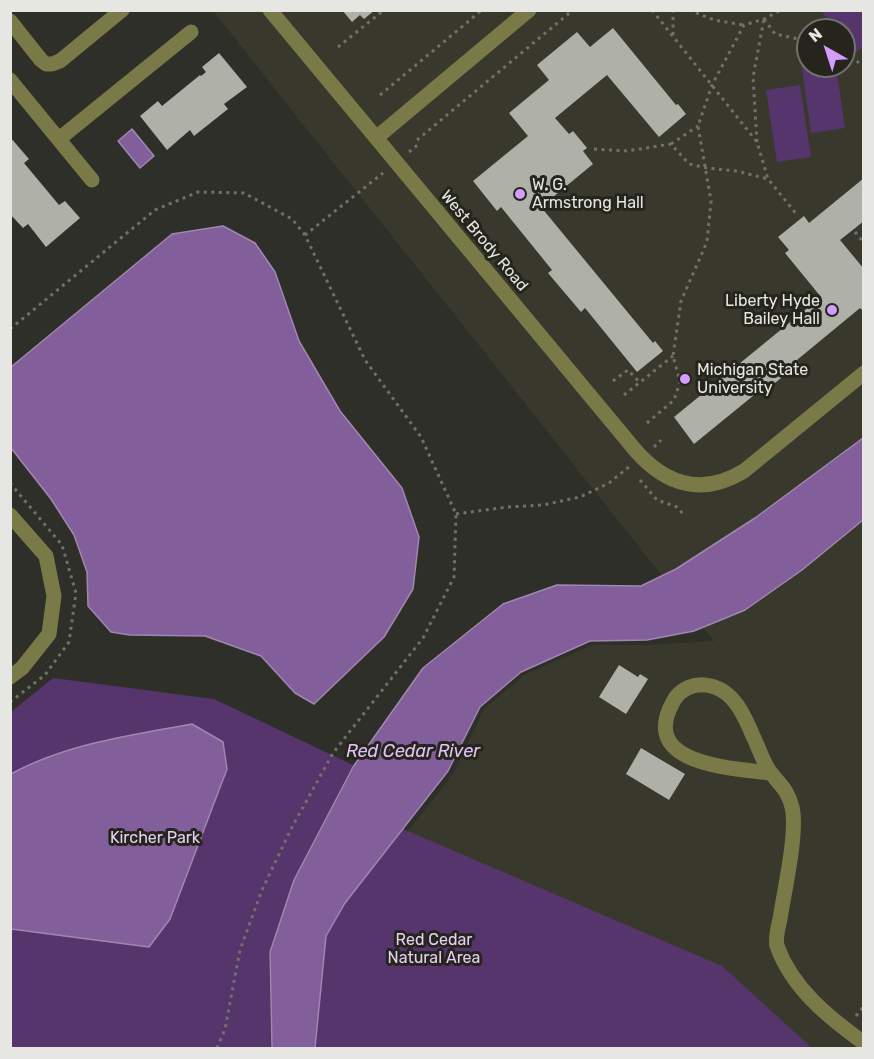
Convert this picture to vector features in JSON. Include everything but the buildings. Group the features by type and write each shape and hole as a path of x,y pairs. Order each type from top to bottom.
{"street":[{"path":"10,21 41,60 46,64 52,64 60,61 122,10"},
{"name":"West Brody Road","path":"270,10 636,452 650,466 665,476 680,483 698,486 730,480 864,374"},
{"path":"376,138 529,10"},
{"path":"59,139 191,32"},
{"path":"10,80 92,180"},
{"path":"10,515 46,556 54,596 49,634 22,668 10,677"},
{"path":"770,772 706,765 678,751 666,734 665,716 676,697 687,688 702,684 715,686 734,700 770,772 782,784 792,807 793,834 776,943 786,967 804,993 846,1030 864,1042"}],"path":[{"path":"338,47 384,10"},
{"path":"380,95 482,10"},
{"path":"417,140 573,10"},
{"path":"652,10 757,142"},
{"path":"672,36 673,10"},
{"path":"689,10 714,20 744,25 764,19 781,10"},
{"path":"764,19 775,34 796,38"},
{"path":"764,19 753,77 757,142 768,179 798,216"},
{"path":"647,423 674,400 680,382 673,356 681,301 707,242 711,201 698,126 712,85 744,25"},
{"path":"594,149 627,151 671,144 698,126"},
{"path":"671,144 689,164 737,171 768,179"},
{"path":"305,235 396,163"},
{"path":"10,329 155,210 198,192 244,193 292,219 305,235 365,360 421,437 456,514 454,577 423,638 333,753 291,829 262,890 240,950 225,1029 217,1048"},
{"path":"855,232 864,243"},
{"path":"624,395 673,356"},
{"path":"613,381 628,370 640,383"},
{"path":"456,514 543,505 580,497 609,483 634,463"},
{"path":"636,475 657,500 677,507 682,514"}],"shaded area":[{"name":"Michigan State University","path":"213,11 863,11 863,1048 321,1048 405,835 453,774 484,709 524,675 592,645 648,645 714,641"}],"green space":[{"path":"821,11 863,11 863,47 856,52 856,18 827,18"},
{"path":"803,78 838,78 845,128 811,133"},
{"path":"800,85 811,157 777,162 766,90"},
{"name":"Kircher Park","path":"53,678 214,699 353,765 294,879 269,952 271,1048 11,1048 11,712"},
{"name":"Red Cedar Natural Area","path":"403,829 722,966 812,1048 315,1048 326,936 345,903"}],"water":[{"path":"132,129 154,156 140,168 118,141"},
{"path":"223,226 255,243 275,272 299,341 340,411 402,488 419,537 413,589 384,637 314,704 295,693 261,656 205,636 130,635 111,632 88,606 87,572 74,535 51,499 11,448 11,367 172,234"},
{"name":"Red Cedar River","path":"863,438 863,520 802,570 745,610 694,631 647,640 590,641 521,672 480,707 448,771 345,903 326,936 315,1048 272,1048 270,952 294,880 353,767 423,668 503,604 557,585 641,586 676,569 755,518"},
{"path":"192,724 223,742 227,769 170,919 149,947 11,929 11,774 76,748"}],"place":[{"name":"W. G. Armstrong Hall","path":"520,194"},
{"name":"Liberty Hyde Bailey Hall","path":"832,310"},
{"name":"Michigan State University","path":"685,379"}]}
